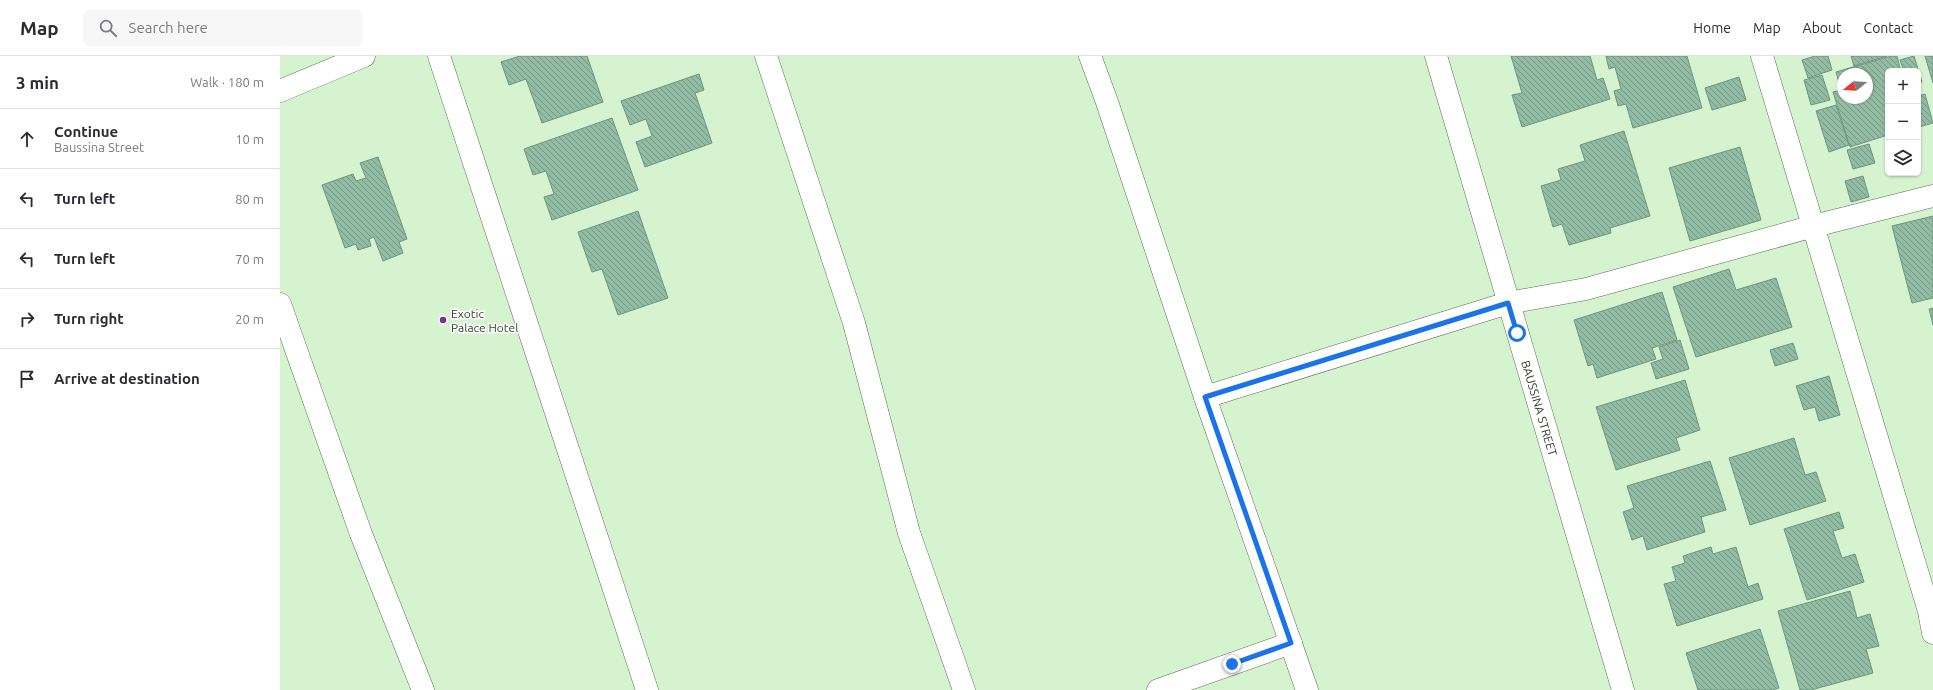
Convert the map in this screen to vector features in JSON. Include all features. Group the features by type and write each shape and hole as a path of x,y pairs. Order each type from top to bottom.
{"street":[{"path":"280,91 364,56"},
{"path":"439,56 647,690"},
{"path":"766,56 854,323 909,533 964,690"},
{"path":"1090,56 1107,102 1205,397 1308,690"},
{"name":"BAUSSINA STREET","path":"1436,56 1623,690"},
{"path":"1762,56 1929,611 1933,633"},
{"path":"1205,397 1508,303 1586,289 1814,226 1933,196"},
{"path":"280,304 361,534 423,690"},
{"path":"1158,690 1291,643"}],"building":[{"path":"520,56 587,56 603,102 542,123 526,79 509,85 501,62"},
{"path":"1511,56 1590,56 1597,80 1603,78 1610,99 1522,127 1512,95 1522,93"},
{"path":"1606,56 1687,56 1702,108 1633,128 1626,104 1618,106 1614,91 1621,89 1615,67 1609,69"},
{"path":"1815,56 1828,56 1832,70 1808,78 1802,60"},
{"path":"1851,56 1887,56 1854,66"},
{"path":"1891,56 1897,56 1900,68 1885,68 1885,136 1850,147 1833,92 1837,91 1837,104 1873,104 1873,68 1850,68"},
{"path":"1914,56 1918,68 1903,68 1900,60"},
{"path":"1925,56 1933,56 1933,83"},
{"path":"699,74 704,90 695,93 712,143 645,167 636,142 652,136 646,119 630,125 621,101"},
{"path":"1822,75 1830,100 1811,105 1804,80"},
{"path":"1739,77 1746,100 1712,110 1705,88"},
{"path":"1925,94 1933,123 1921,126 1921,104 1921,95"},
{"path":"1836,105 1849,145 1829,152 1816,111"},
{"path":"612,118 638,190 552,220 544,197 554,194 546,171 533,175 524,149"},
{"path":"1624,131 1650,216 1610,228 1611,233 1569,245 1562,224 1553,227 1541,186 1561,180 1558,169 1585,161 1580,145"},
{"path":"1869,144 1875,163 1853,169 1847,150"},
{"path":"1740,147 1761,220 1690,241 1669,168"},
{"path":"378,157 407,239 399,242 403,253 383,261 374,237 369,239 371,246 358,250 356,244 345,248 322,185 353,174 356,181 366,178 360,163"},
{"path":"1863,176 1869,197 1851,202 1845,181"},
{"path":"638,211 668,298 618,315 602,269 592,272 578,232"},
{"path":"1933,216 1933,298 1912,303 1892,226"},
{"path":"1729,269 1736,290 1776,278 1792,327 1696,357 1673,287"},
{"path":"1662,292 1677,340 1652,348 1656,359 1597,378 1593,364 1588,366 1574,320"},
{"path":"1933,308 1933,325 1929,309"},
{"path":"1680,340 1689,369 1656,379 1651,363 1663,359 1659,347"},
{"path":"1793,343 1798,359 1775,366 1770,350"},
{"path":"1829,376 1840,415 1819,421 1815,407 1804,410 1796,386"},
{"path":"1685,380 1700,430 1676,438 1680,450 1616,470 1596,407"},
{"path":"1794,438 1805,475 1816,472 1826,501 1750,525 1729,458"},
{"path":"1710,461 1726,510 1701,517 1705,532 1647,550 1643,536 1632,540 1623,512 1634,508 1627,486"},
{"path":"1839,512 1844,528 1833,531 1842,558 1855,554 1864,582 1807,600 1784,529"},
{"path":"1711,547 1713,554 1736,547 1748,587 1758,583 1763,599 1677,626 1664,584 1676,581 1672,567 1685,563 1683,556"},
{"path":"1850,591 1857,618 1870,614 1879,646 1866,649 1873,673 1811,690 1800,690 1778,611"},
{"path":"1760,629 1779,688 1772,690 1698,690 1686,653"}],"place":[{"name":"Exotic Palace Hotel","path":"443,320"}],"route":[{"path":"1232,664 1291,643 1205,397 1508,303 1517,333"}]}
